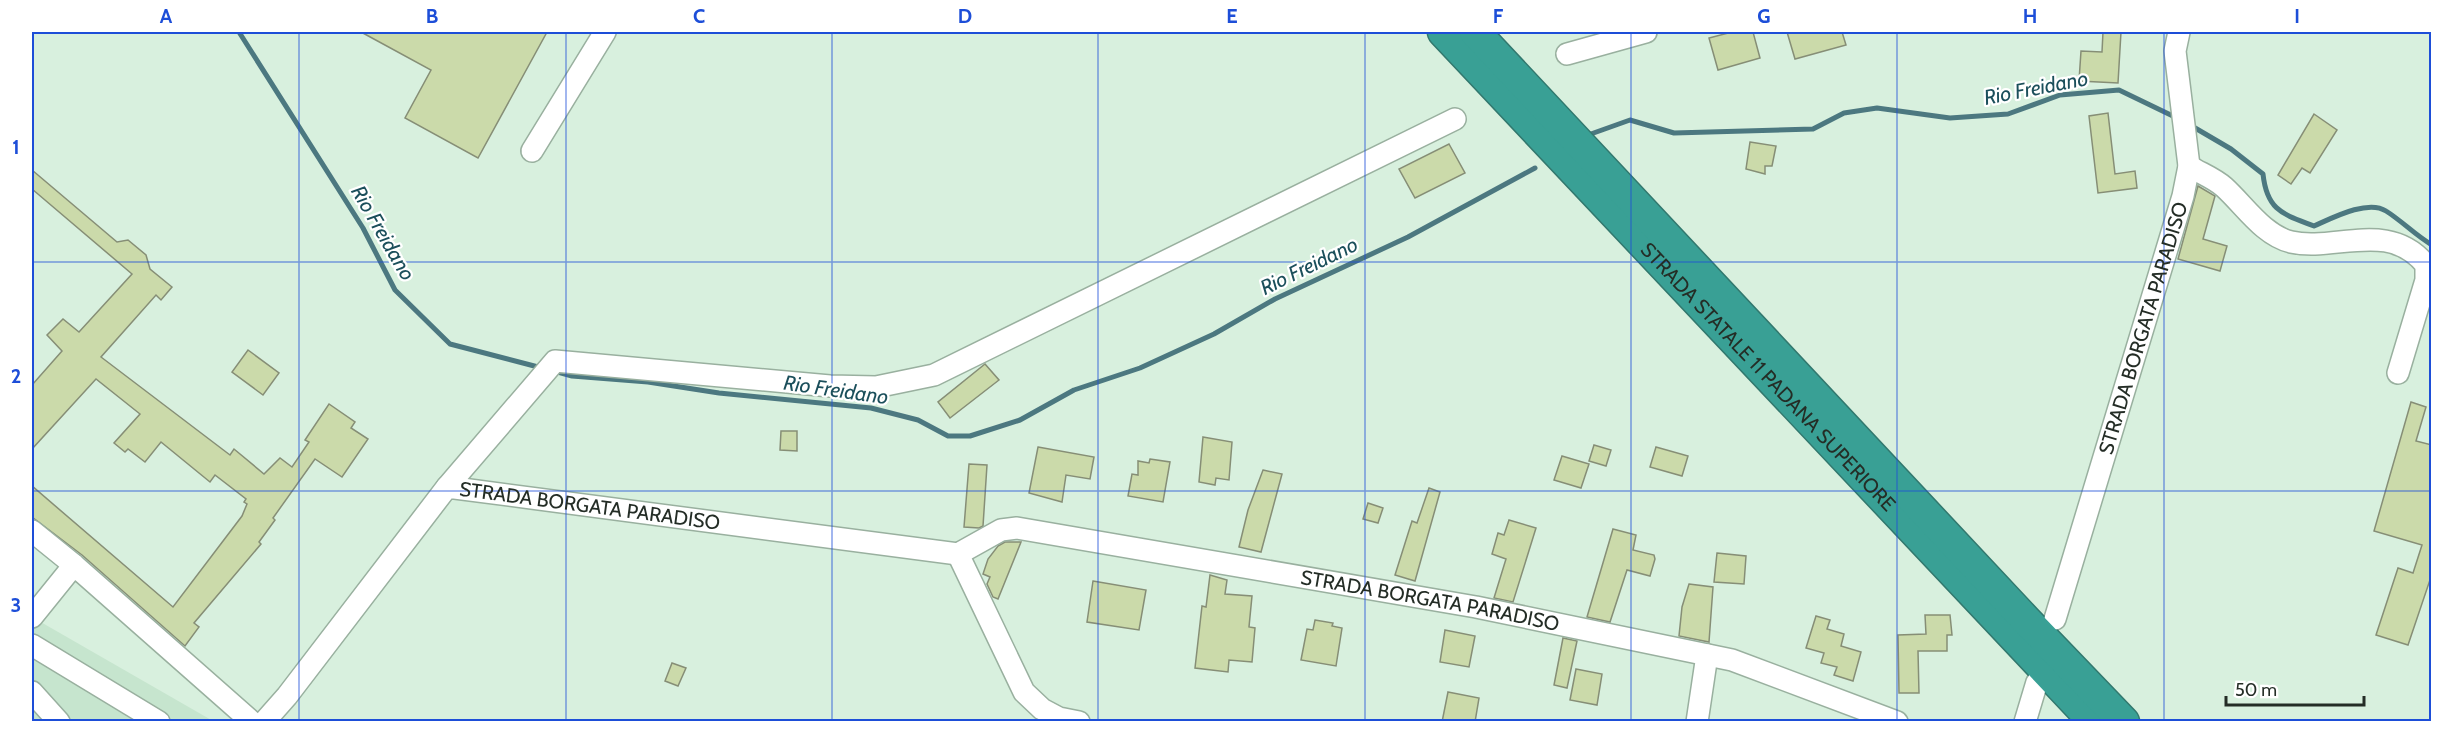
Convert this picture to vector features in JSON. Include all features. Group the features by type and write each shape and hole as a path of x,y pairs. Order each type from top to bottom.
{"highway":[{"name":"STRADA STATALE 11 PADANA SUPERIORE","path":"1443,32 2094,722"},
{"name":"STRADA STATALE 11 PADANA SUPERIORE","path":"1475,32 2124,722"}],"street":[{"path":"532,151 605,32"},
{"path":"1567,54 1646,32"},
{"name":"STRADA BORGATA PARADISO","path":"2055,619 2183,196 2188,166 2175,51 2179,32"},
{"path":"447,487 555,361 830,386 876,387 934,375 1455,119"},
{"path":"2188,166 2222,185 2272,234 2284,240 2300,243 2373,239 2396,244 2418,255 2426,265 2426,280 2398,373"},
{"name":"STRADA BORGATA PARADISO","path":"264,722 287,696 447,487 958,554 1001,530 1017,528 1476,607 1732,660 1897,722"},
{"path":"32,531 74,565 252,722"},
{"path":"958,554 1024,692 1042,709 1059,718 1079,722"},
{"path":"32,616 74,565"},
{"path":"32,645 159,722"},
{"path":"1697,722 1707,655"},
{"path":"2025,722 2037,682"},
{"path":"32,692 59,722"}],"shaded area":[{"path":"32,617 213,721 32,721"}],"building":[{"path":"361,32 547,32 478,158 405,118 431,70"},
{"path":"1732,32 1753,32 1760,58 1718,70 1709,38"},
{"path":"1787,32 1842,32 1846,45 1795,59"},
{"path":"2103,32 2121,32 2118,83 2079,81 2081,51 2102,52"},
{"path":"2108,113 2115,174 2135,171 2137,188 2098,193 2089,116"},
{"path":"2314,114 2337,130 2310,173 2302,168 2291,184 2278,175"},
{"path":"1750,142 1776,146 1772,166 1765,166 1765,174 1746,169"},
{"path":"1449,144 1465,173 1415,198 1399,169"},
{"path":"32,170 117,242 128,240 146,255 150,269 172,287 161,300 156,295 101,357 230,455 234,449 264,474 280,458 292,467 309,442 305,440 329,404 355,422 351,428 368,439 342,477 315,459 273,518 275,520 259,542 261,544 194,623 199,627 185,646 82,555 32,517 32,486 173,607 242,516 247,504 244,502 246,499 215,475 210,482 161,442 145,462 128,449 125,452 114,443 140,414 96,379 32,449 32,385 62,351 47,335 63,319 79,332 132,274 32,189"},
{"path":"2198,186 2215,196 2203,239 2227,246 2220,271 2178,259"},
{"path":"248,350 279,373 263,395 232,372"},
{"path":"985,364 999,380 950,418 938,402"},
{"path":"2411,402 2426,407 2416,441 2432,445 2432,574 2408,645 2376,635 2398,568 2413,573 2422,545 2374,531"},
{"path":"781,431 797,431 797,451 780,450"},
{"path":"1203,437 1232,442 1229,480 1216,478 1215,485 1199,482"},
{"path":"1594,445 1611,450 1606,466 1589,461"},
{"path":"1038,447 1094,457 1090,479 1066,475 1062,502 1029,493"},
{"path":"1656,447 1688,456 1682,476 1650,467"},
{"path":"1562,456 1589,464 1581,488 1554,480"},
{"path":"1150,459 1170,462 1163,502 1128,496 1132,474 1138,475 1138,461 1149,463"},
{"path":"969,464 987,465 983,526 979,528 964,527"},
{"path":"1263,470 1282,474 1261,552 1239,547 1248,510"},
{"path":"1429,488 1440,492 1415,581 1395,575 1412,521 1417,523"},
{"path":"1368,503 1383,508 1378,523 1363,519"},
{"path":"1509,520 1536,528 1513,602 1494,598 1506,559 1492,554 1498,533 1504,535"},
{"path":"1613,529 1636,535 1633,550 1654,555 1655,559 1650,576 1627,570 1610,622 1587,617"},
{"path":"1005,542 1021,542 998,599 993,597 987,584 990,577 983,574 988,559 998,546"},
{"path":"1717,553 1746,556 1744,584 1714,582"},
{"path":"1210,575 1227,580 1225,594 1252,596 1249,627 1255,628 1252,662 1229,660 1228,672 1195,668 1202,606 1206,607"},
{"path":"1093,581 1146,590 1139,630 1087,622"},
{"path":"1689,584 1713,587 1709,642 1679,636 1682,607"},
{"path":"1925,615 1950,615 1952,635 1947,635 1947,651 1918,651 1919,693 1899,693 1898,635 1926,634"},
{"path":"1816,616 1830,620 1827,629 1844,634 1841,646 1861,652 1853,681 1834,675 1837,667 1821,663 1824,653 1806,648"},
{"path":"1315,620 1333,623 1332,626 1342,628 1336,666 1301,660 1307,629 1313,630"},
{"path":"1445,630 1475,636 1469,667 1440,662"},
{"path":"1563,638 1577,641 1567,688 1554,685"},
{"path":"672,663 686,668 678,686 665,681"},
{"path":"1576,669 1602,674 1597,705 1570,700"},
{"path":"1448,692 1479,698 1475,722 1442,722"}],"waterway":[{"name":"Rio Freidano","path":"239,32 363,228 395,290 450,344 542,368"},
{"name":"Rio Freidano","path":"1588,135 1630,120 1674,133 1813,129 1844,113 1877,108 1950,118 2008,114 2060,95 2119,90 2177,118"},
{"name":"Rio Freidano","path":"2190,125 2231,149 2263,174 2268,196 2273,204 2285,214 2314,226 2360,208 2378,208 2392,215 2432,245"},
{"name":"Rio Freidano","path":"554,371 572,376 648,382 719,393 871,408 918,420 948,436 970,436 1020,420 1074,390 1140,368 1214,334 1275,299 1408,237 1535,168"}]}
